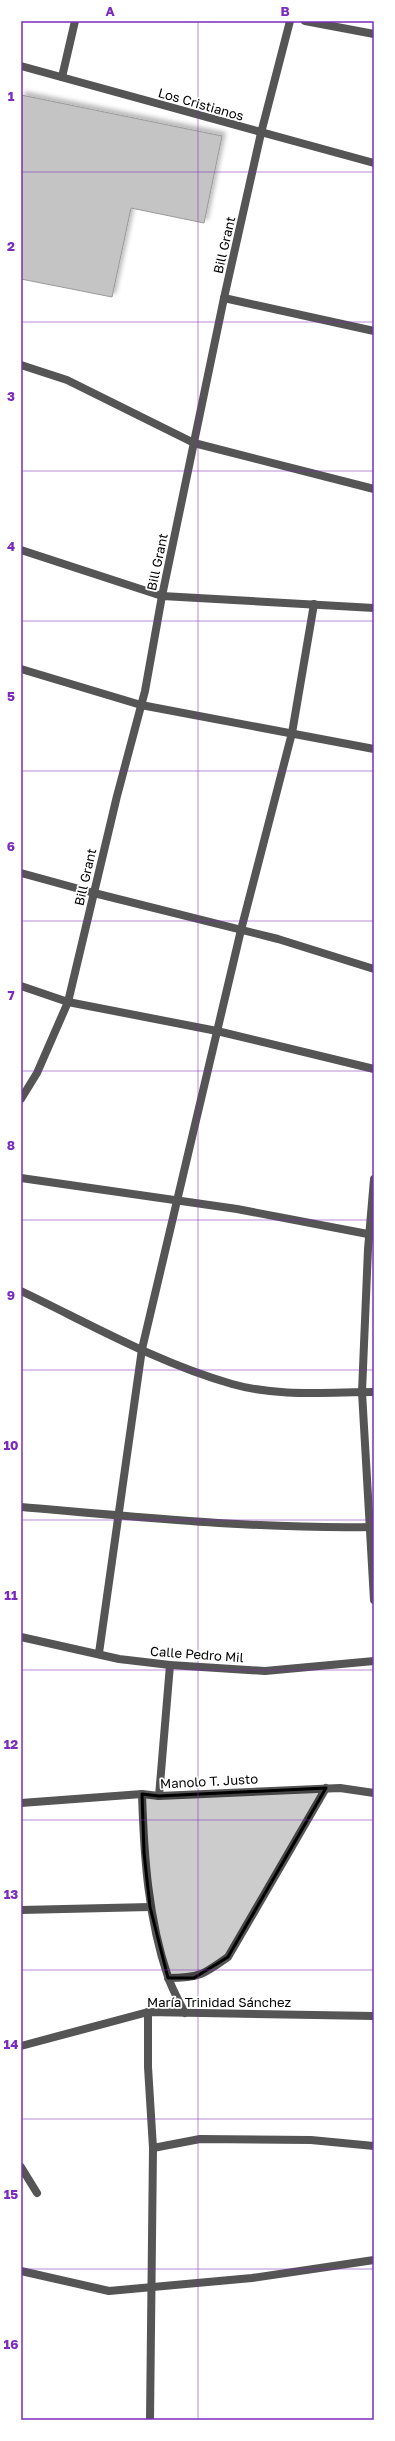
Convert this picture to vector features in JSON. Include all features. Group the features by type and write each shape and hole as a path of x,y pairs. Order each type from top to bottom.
{"street":[{"path":"62,78 75,21"},
{"name":"Bill Grant","path":"21,1099 37,1073 68,1002 141,705 162,596 224,298 260,133 290,21"},
{"path":"305,21 374,34"},
{"name":"Los Cristianos","path":"21,66 260,133 374,163"},
{"path":"224,298 374,331"},
{"path":"21,366 67,380 194,443 374,489"},
{"path":"21,550 162,596 374,608"},
{"path":"99,1653 142,1349 241,930 292,733 314,604"},
{"path":"21,669 141,705 374,750"},
{"path":"21,872 94,893 278,939 374,969"},
{"path":"21,986 68,1002 217,1031 374,1069"},
{"path":"21,1178 176,1200 371,1235"},
{"path":"374,1179 362,1392 372,1527 374,1600"},
{"path":"21,1291 142,1349 232,1384 261,1390 313,1393 374,1392"},
{"path":"21,1507 315,1529 372,1527"},
{"name":"Calle Pedro Mil","path":"21,1637 99,1653 119,1659 170,1665 265,1670 374,1661"},
{"path":"160,1796 170,1665"},
{"path":"168,1978 194,1978 228,1957 326,1788"},
{"name":"Manolo T. Justo","path":"21,1803 142,1794 160,1796 326,1788 340,1788 374,1793"},
{"path":"142,1794 144,1853 150,1907 168,1978 185,2013"},
{"path":"21,1910 150,1907"},
{"path":"148,2012 148,2067 153,2148 150,2224 152,2288 150,2420"},
{"name":"María Trinidad Sánchez","path":"21,2046 148,2012 374,2016"},
{"path":"153,2148 200,2139 311,2140 374,2146"},
{"path":"21,2167 37,2193"},
{"path":"21,2271 109,2291 252,2278 374,2260"}],"highlighted area":[{"path":"326,1788 228,1957 194,1978 168,1978 150,1907 144,1853 142,1794 159,1796"}],"building":[{"path":"21,95 222,136 204,223 131,208 112,297 21,279"}]}
